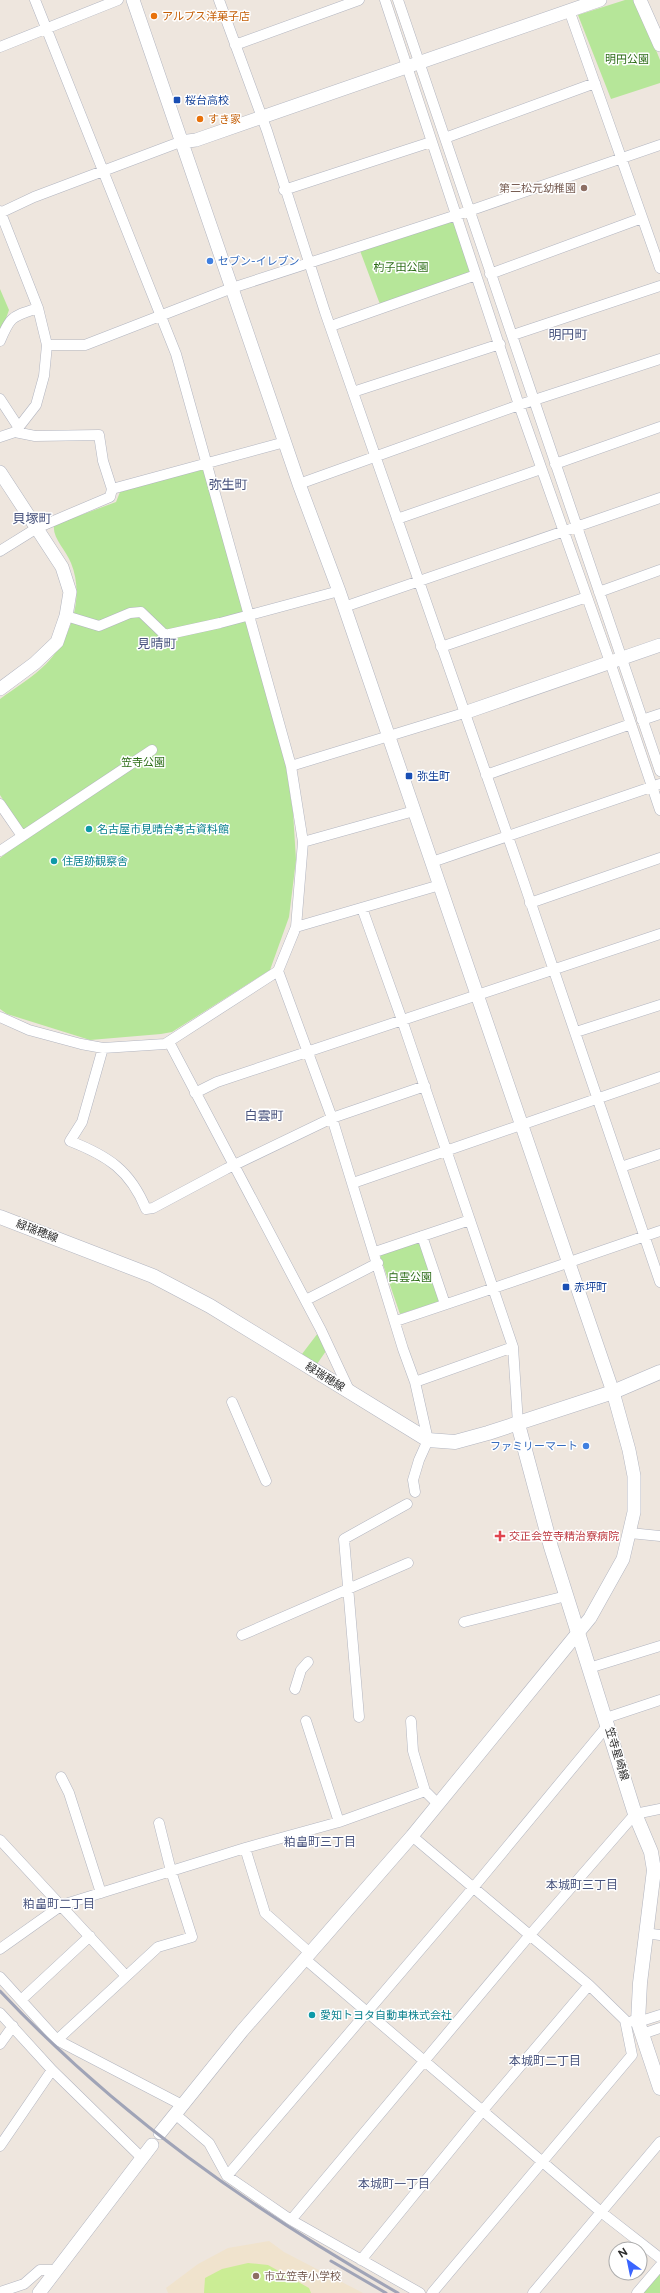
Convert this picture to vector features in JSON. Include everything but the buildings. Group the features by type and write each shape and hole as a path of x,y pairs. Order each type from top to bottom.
{"main road":[{"name":"緑瑞穂線","path":"0,1217 153,1276 210,1306 428,1440 455,1442 518,1424 613,1392 660,1372"},
{"name":"笠寺星崎線","path":"518,1424 577,1634 607,1722 635,1814 657,1870 645,1933 635,2025 660,2088"}],"street":[{"path":"0,1017 29,1030 80,1044 103,1048 169,1042 278,971 296,927 303,842 291,766 176,354 35,0"},
{"path":"0,47 118,0"},
{"path":"133,0 180,142 299,484 344,607 569,1262 613,1392 629,1450 634,1476 634,1512 630,1533 622,1559 606,1592 577,1634 412,1836 242,2031 160,2133"},
{"path":"219,0 262,118 308,263 553,970 576,1032 660,1282"},
{"path":"235,44 359,0"},
{"path":"385,0 445,138 490,274 513,334 533,401 599,592 631,724 656,785 660,810"},
{"path":"398,0 431,142 500,344 519,405 587,597 642,720 660,771"},
{"path":"0,437 17,430 36,405 44,376 47,344 38,308 0,212 34,197 180,142 196,140 262,118 600,0"},
{"path":"640,0 660,45"},
{"path":"569,10 660,268"},
{"path":"445,138 595,83"},
{"path":"284,190 431,142"},
{"path":"47,344 84,345 232,288 469,211 660,144"},
{"path":"490,274 642,218"},
{"path":"330,326 476,275"},
{"path":"513,334 660,286"},
{"path":"0,341 8,322 12,317 38,308"},
{"path":"353,392 500,344"},
{"path":"299,484 519,405 660,359"},
{"path":"0,400 17,430 35,436 100,435 103,461 112,489 110,498 37,528 0,551"},
{"path":"555,464 660,427"},
{"path":"112,489 285,442"},
{"path":"397,519 541,469"},
{"path":"0,472 62,567 70,592 66,616 57,642 35,663 0,689"},
{"path":"344,607 660,498"},
{"path":"599,592 660,570"},
{"path":"66,616 99,626 130,613 140,612 165,635 249,615 338,591"},
{"path":"441,647 587,597"},
{"path":"291,766 464,713 660,645"},
{"path":"642,720 660,714"},
{"path":"486,775 631,724"},
{"path":"0,851 152,750"},
{"path":"432,862 656,785"},
{"path":"0,804 22,836"},
{"path":"303,842 414,811"},
{"path":"530,903 660,858"},
{"path":"296,927 440,885"},
{"path":"362,908 425,1086 513,1347 518,1424"},
{"path":"195,1093 217,1082 307,1051 660,934"},
{"path":"278,971 332,1118 396,1321 402,1349 415,1382 428,1440 419,1460 413,1480 415,1492"},
{"path":"576,1032 660,1005"},
{"path":"169,1042 306,1300 350,1393"},
{"path":"103,1048 82,1122 70,1141 98,1152 114,1162 132,1182 146,1208 153,1208 234,1165 332,1118 425,1086"},
{"path":"353,1183 660,1076"},
{"path":"621,1168 660,1154"},
{"path":"374,1252 470,1220"},
{"path":"396,1321 493,1288 550,1271 569,1262 660,1231"},
{"path":"422,1236 445,1304"},
{"path":"306,1300 378,1264"},
{"path":"415,1382 513,1347"},
{"path":"232,1402 266,1481"},
{"path":"359,1717 344,1540 407,1504"},
{"path":"630,1533 660,1536"},
{"path":"242,1635 408,1562"},
{"path":"464,1622 566,1596"},
{"path":"589,1668 660,1646"},
{"path":"295,1689 301,1670 308,1662"},
{"path":"227,2176 473,1888 607,1722 660,1700"},
{"path":"306,1721 340,1822"},
{"path":"411,1721 413,1751 425,1791 438,1804"},
{"path":"61,1777 69,1793 101,1893"},
{"path":"0,1949 62,1905 245,1848 340,1822 425,1791"},
{"path":"291,2220 530,1936 635,1814 660,1809"},
{"path":"58,2040 158,1947 192,1937 171,1871 158,1823"},
{"path":"412,1836 635,2025 660,2028"},
{"path":"0,1840 62,1905 126,1976"},
{"path":"245,1848 265,1913 307,1956 366,2013 543,2161 600,2212 660,2258"},
{"path":"645,1933 660,1935"},
{"path":"21,2000 90,1936"},
{"path":"0,1977 58,2040 179,2110 209,2143 227,2176 291,2220 420,2293"},
{"path":"361,2260 483,2110 589,1985"},
{"path":"0,2013 52,2070 142,2158"},
{"path":"635,2025 660,2015"},
{"path":"432,2293 632,2055 635,2025"},
{"path":"0,2044 13,2026"},
{"path":"0,2146 52,2070"},
{"path":"533,2293 660,2142"},
{"path":"39,2293 152,2145"},
{"path":"637,2293 660,2266"},
{"path":"0,2292 24,2284 40,2270 56,2270"}],"shaded area":[{"name":"市立笠寺小学校","path":"269,2241 284,2252 363,2293 168,2293 166,2288 198,2264 228,2248"}],"green space":[{"name":"明円公園","path":"625,0 636,0 660,60 660,83 611,99 578,15"},
{"name":"杓子田公園","path":"455,216 476,274 381,307 359,248"},
{"path":"0,289 9,310 0,335"},
{"name":"笠寺公園","path":"200,469 205,470 286,767 293,812 296,860 289,917 270,970 172,1032 90,1040 7,1014 0,1009 0,858 27,837 0,795 0,699 30,678 46,664 55,654 69,630 76,603 77,589 71,563 55,535 54,525 116,502 120,492"},
{"name":"白雲公園","path":"421,1239 441,1301 400,1314 379,1253"},
{"path":"318,1333 326,1351 317,1364 302,1354"},
{"path":"248,2263 268,2265 309,2288 311,2293 204,2293 205,2278 222,2269"},
{"path":"660,2273 660,2293 643,2293"}],"railway":[{"path":"0,1991 91,2079 188,2157 290,2228 398,2293"},
{"path":"331,2261 386,2293"}],"place":[{"name":"アルプス洋菓子店","path":"154,16"},
{"name":"桜台高校","path":"177,100"},
{"name":"すき家","path":"200,119"},
{"name":"第二松元幼稚園","path":"584,188"},
{"name":"セブン-イレブン","path":"210,261"},
{"name":"弥生町","path":"409,776"},
{"name":"名古屋市見晴台考古資料館","path":"89,829"},
{"name":"住居跡観察舎","path":"54,861"},
{"name":"赤坪町","path":"566,1287"},
{"name":"ファミリーマート","path":"586,1446"},
{"name":"交正会笠寺精治寮病院","path":"500,1536"},
{"name":"愛知トヨタ自動車株式会社","path":"312,2015"},
{"name":"市立笠寺小学校","path":"256,2276"}],"district":[{"name":"明円町","path":"568,334"},
{"name":"弥生町","path":"228,484"},
{"name":"貝塚町","path":"32,518"},
{"name":"見晴町","path":"157,643"},
{"name":"白雲町","path":"264,1115"},
{"name":"粕畠町三丁目","path":"320,1842"},
{"name":"本城町三丁目","path":"582,1885"},
{"name":"粕畠町二丁目","path":"59,1904"},
{"name":"本城町二丁目","path":"545,2061"},
{"name":"本城町一丁目","path":"394,2184"}]}
